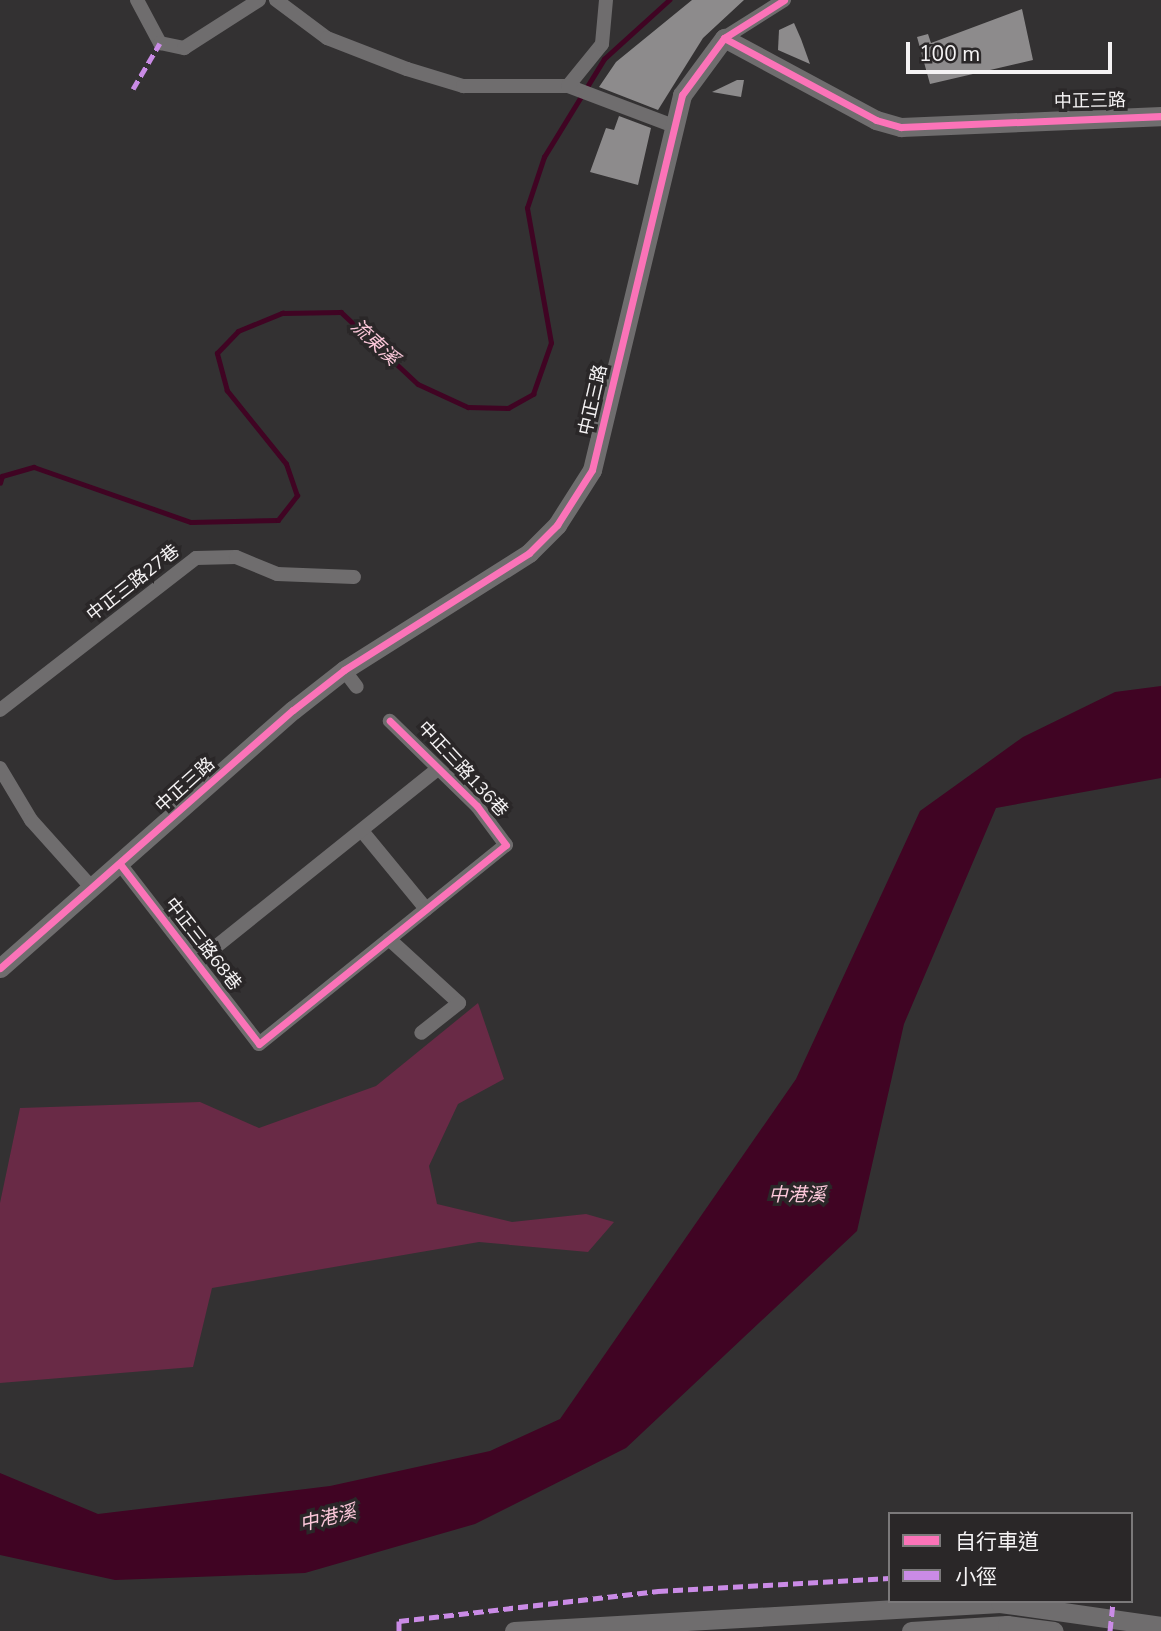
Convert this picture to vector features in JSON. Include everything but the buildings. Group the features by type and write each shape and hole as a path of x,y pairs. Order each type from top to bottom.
{"main road":[{"name":"中正三路","path":"0,968 344,670 529,553 579,496 598,446 682,95 724,38 901,127 1161,116"},
{"path":"514,1631 1000,1603 1161,1626"},
{"path":"911,1631 1007,1625 1054,1631"}],"street":[{"path":"137,0 160,43 184,48 259,0"},
{"path":"276,0 327,38 463,86 568,86 674,126"},
{"path":"568,86 602,44 606,0"},
{"path":"724,38 784,0"},
{"name":"中正三路27巷","path":"0,710 196,558 236,557 276,574 354,577"},
{"path":"344,670 357,687"},
{"name":"中正三路136巷","path":"390,721 438,769 506,845 426,909"},
{"path":"0,768 31,820 92,888"},
{"path":"198,961 438,769"},
{"path":"362,831 426,909 389,939 458,1003 421,1032"},
{"name":"中正三路68巷","path":"120,864 198,961 259,1044 389,939"}],"shaded area":[{"path":"478,1003 504,1079 458,1104 429,1166 437,1204 512,1222 586,1214 614,1222 588,1252 479,1242 212,1288 193,1367 0,1383 0,1203 20,1108 200,1102 259,1128 376,1086"}],"water":[{"name":"中港溪","path":"1161,686 1161,778 996,808 904,1024 857,1231 626,1448 475,1524 305,1573 115,1580 0,1555 0,1473 98,1514 330,1486 490,1451 560,1419 796,1079 920,811 1023,737 1115,692"}],"waterway":[{"name":"流東溪","path":"0,483 2,476 34,467 191,522 278,520 297,496 286,464 227,391 217,353 238,331 282,313 341,312 418,384 468,407 508,408 533,394 551,343 527,208 544,157 604,59 669,0"}],"marked path":[{"path":"133,89 160,43"},
{"path":"399,1631 399,1621 658,1591 888,1578"},
{"path":"1110,1631 1113,1603"}],"cycle path":[{"path":"0,968 293,710 344,670 529,553 557,525 592,470 682,95 724,38 784,0"},
{"path":"724,38 876,120 901,127 1161,116"},
{"path":"120,864 259,1044 506,845 477,806 390,721"}]}
